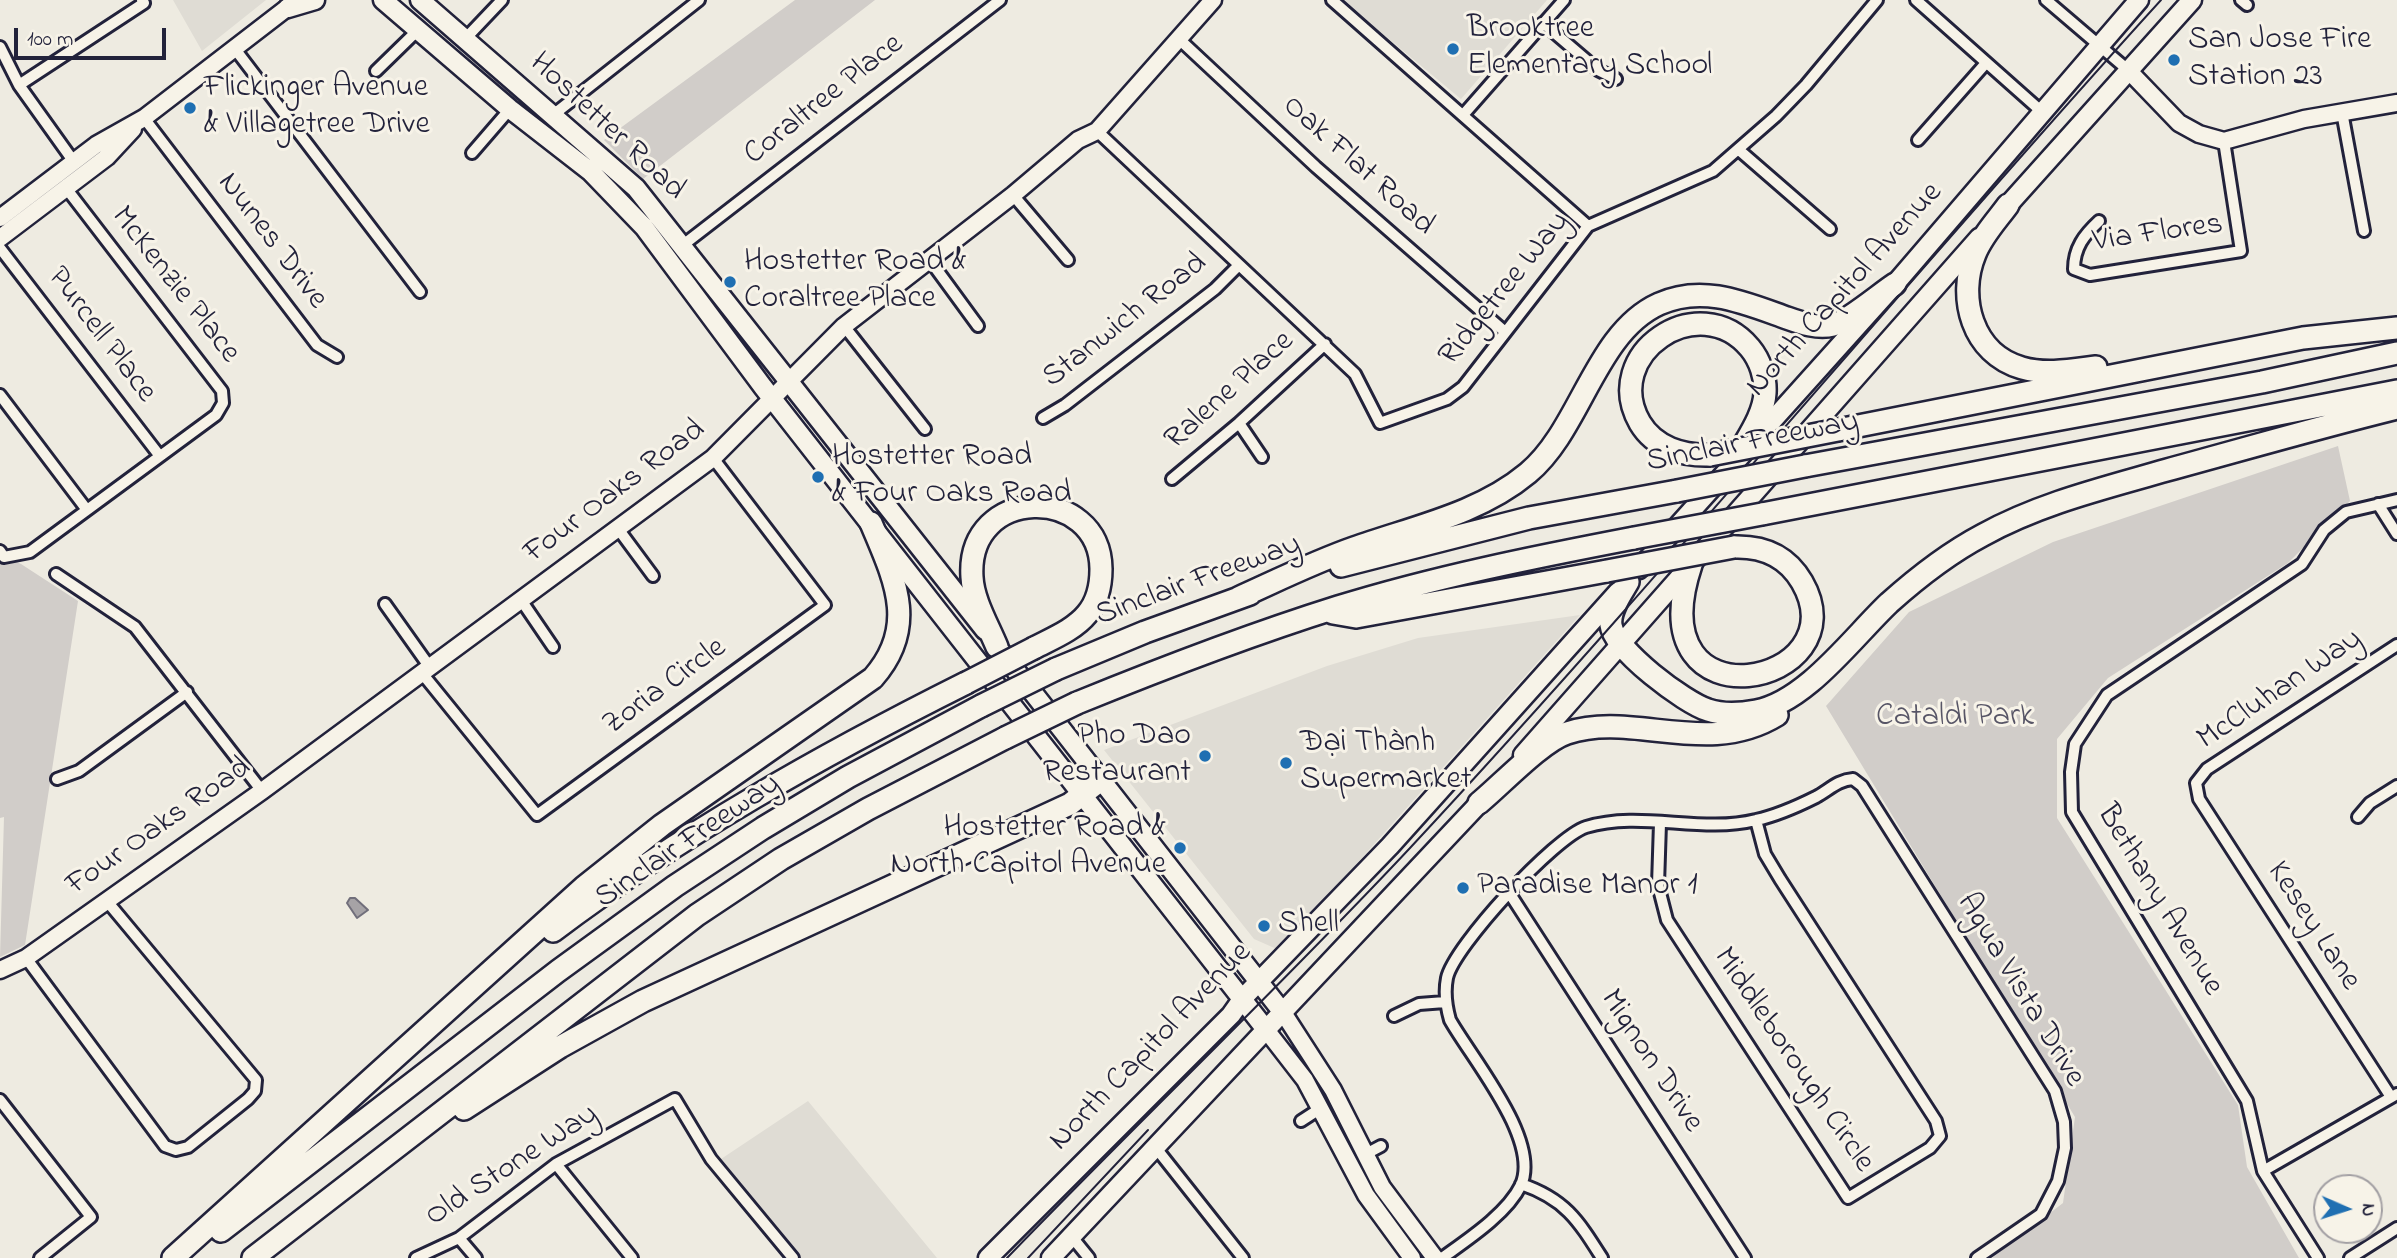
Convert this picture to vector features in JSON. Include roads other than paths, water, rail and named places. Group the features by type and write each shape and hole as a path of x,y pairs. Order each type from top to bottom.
{"highway":[{"path":"2008,205 1978,247 1967,294 1967,307 1977,333 1996,353 2020,368 2049,371 2174,357 2203,357"},
{"path":"1238,598 1343,552 1468,509 1509,487 1533,469 1555,443 1629,325 1661,303 1694,295 1718,296 1808,325 1832,325 1895,284"},
{"path":"1737,457 1765,396 1762,372 1752,351 1735,335 1713,325 1687,324 1664,332 1645,349 1634,371 1631,397 1639,421 1654,440 1676,451 1710,455 1838,430 2203,357 2303,338 2397,328"},
{"name":"Sinclair Freeway","path":"186,1258 558,971 675,886 837,784 981,706 1056,669 1144,632 1238,598 1429,542 1529,518 2262,382 2397,353"},
{"name":"Sinclair Freeway","path":"253,1258 697,915 781,859 868,809 1005,738 1077,703 1164,667 1324,612 1497,566 2397,391"},
{"path":"1479,803 1559,736 1590,728 1706,734 1741,730 1773,718 1797,702 1826,667 1907,587 1963,547 2008,522 2083,494 2397,408"},
{"path":"388,1064 560,926 677,845 824,756 1034,648 1086,615 1099,591 1101,577 1098,550 1083,526 1059,510 1034,505 1013,509 994,520 976,548 972,569 974,588 997,647"},
{"path":"173,1258 621,858 863,685 881,669 897,637 898,603 894,579 871,523"},
{"path":"1324,612 1356,617 1734,547 1759,548 1782,558 1792,567 1807,590 1811,616 1809,629 1796,653 1774,671 1752,677 1728,675 1706,664 1696,655 1683,632 1681,619 1682,591 1691,565"},
{"path":"1628,582 1611,620 1612,632 1620,644 1684,699 1719,713 1756,711 1780,703 1826,667"},
{"path":"326,1202 560,1047 632,1006 1070,804 1102,779"}],"main road":[{"path":"292,3 315,0"},
{"name":"Hostetter Road","path":"383,0 510,109 591,172 644,227 773,399 1267,1031"},
{"name":"Hostetter Road","path":"420,0 636,188 1284,1014"},
{"name":"North Capitol Avenue","path":"988,1258 1231,1015 1243,998 1390,846 1895,284 2099,43 2139,0"},
{"name":"North Capitol Avenue","path":"1051,1258 1284,1014 1479,803 2192,0"}],"street":[{"path":"19,85 144,4 142,0"},
{"path":"465,39 502,0"},
{"path":"553,115 699,0"},
{"name":"Coraltree Place","path":"682,245 1000,0"},
{"name":"Four Oaks Road","path":"0,970 26,958 262,791 713,458 844,326 1013,195 1078,140 1097,131 1213,0"},
{"path":"1332,0 1588,226"},
{"path":"1463,115 1563,0"},
{"name":"Ridgetree Way","path":"1097,131 1355,374 1380,423 1447,399 1463,387 1588,226 1695,181 1739,150 1806,85 1877,0"},
{"path":"1916,0 2041,111"},
{"path":"2046,0 2128,69 2179,123 2199,134 2224,141 2342,112 2397,103"},
{"path":"0,218 96,145 144,118 292,3"},
{"path":"1544,23 1598,70 1616,79"},
{"path":"376,71 418,30"},
{"name":"Oak Flat Road","path":"1179,39 1316,167 1504,331"},
{"path":"0,47 19,85 74,162"},
{"path":"235,49 420,292"},
{"path":"1917,141 1986,63"},
{"path":"472,153 510,109"},
{"path":"2342,112 2364,231"},
{"path":"0,238 107,157 144,118"},
{"name":"Nunes Drive","path":"144,118 317,345 337,356"},
{"name":"Via Flores","path":"2099,221 2084,236 2074,255 2074,269 2090,275 2241,251 2224,141"},
{"path":"1739,150 1830,229"},
{"path":"34,213 68,176 74,162"},
{"name":"McKenzie Place","path":"2,554 30,552 216,415 223,403 222,391 66,188"},
{"path":"1013,195 1068,260"},
{"name":"Purcell Place","path":"0,248 159,455"},
{"path":"929,259 978,326"},
{"name":"Stanwich Road","path":"1043,418 1065,405 1215,289 1239,265"},
{"path":"844,326 925,429"},
{"name":"Ralene Place","path":"1172,479 1325,344"},
{"path":"0,396 87,510"},
{"path":"1238,423 1262,457"},
{"name":"Zoria Circle","path":"425,669 537,815 825,605 713,458"},
{"name":"Bethany Avenue","path":"2318,1258 2263,1171 2247,1101 2072,812 2071,772 2075,744 2107,695 2302,564 2325,530 2346,512 2397,500"},
{"path":"2378,504 2397,534"},
{"path":"619,530 653,576"},
{"path":"56,575 135,627 262,791"},
{"path":"521,600 553,647"},
{"path":"385,604 425,669"},
{"name":"McCluhan Way","path":"2196,783 2207,769 2397,645"},
{"path":"57,779 79,771 187,692"},
{"name":"Agua Vista Drive","path":"1756,820 1815,797 1843,779 1853,779 1862,786 2055,1091 2064,1122 2065,1148 2059,1181 2041,1213 1977,1258"},
{"name":"Kesey Lane","path":"2196,783 2199,799 2394,1095"},
{"path":"2358,817 2370,803 2397,786"},
{"path":"1442,1258 1492,1221 1521,1184 1525,1157 1517,1129 1450,1020 1445,1002 1447,977 1462,948 1552,848 1584,828 1619,820 1704,826 1756,820"},
{"name":"Middleborough Circle","path":"1660,823 1658,885 1667,920 1848,1198 1930,1148 1940,1136 1936,1121 1770,862 1756,820"},
{"name":"Mignon Drive","path":"1510,894 1745,1258"},
{"path":"26,958 165,1146 176,1150 188,1147 248,1099 255,1091 256,1080 106,900"},
{"path":"1394,1016 1419,1004 1445,1002"},
{"name":"Hostetter Road","path":"1284,1014 1333,1090 1382,1187 1435,1258"},
{"name":"Hostetter Road","path":"1267,1031 1282,1048 1321,1108 1366,1195 1412,1258"},
{"path":"2263,1171 2394,1095"},
{"name":"Old Stone Way","path":"416,1258 459,1238 556,1164 675,1099 711,1159 793,1258"},
{"path":"0,1100 91,1217 40,1258"},
{"path":"1301,1121 1321,1108"},
{"path":"1364,1155 1381,1146"},
{"path":"1156,1147 1242,1258"},
{"path":"556,1164 632,1258"},
{"path":"1521,1184 1544,1192 1573,1213 1602,1258"},
{"path":"2350,1258 2397,1228"},
{"path":"1072,1237 1089,1258"},
{"path":"459,1238 476,1258"}],"tram line":[{"path":"1007,1258 1361,900 1506,744 2161,0"},
{"path":"1028,1258 1148,1130"}],"place":[{"name":"Brooktree Elementary School","path":"1453,49"},
{"name":"San Jose Fire Station 23","path":"2174,60"},
{"name":"Flickinger Avenue & Villagetree Drive","path":"190,108"},
{"name":"Hostetter Road & Coraltree Place","path":"730,282"},
{"name":"Hostetter Road & Four Oaks Road","path":"818,477"},
{"name":"Pho Dao Restaurant","path":"1205,756"},
{"name":"Đại Thành Supermarket","path":"1286,763"},
{"name":"Hostetter Road & North Capitol Avenue","path":"1180,848"},
{"name":"Paradise Manor 1","path":"1463,888"},
{"name":"Shell","path":"1264,926"}],"park label":[{"name":"Cataldi Park","path":"1955,719"}]}
